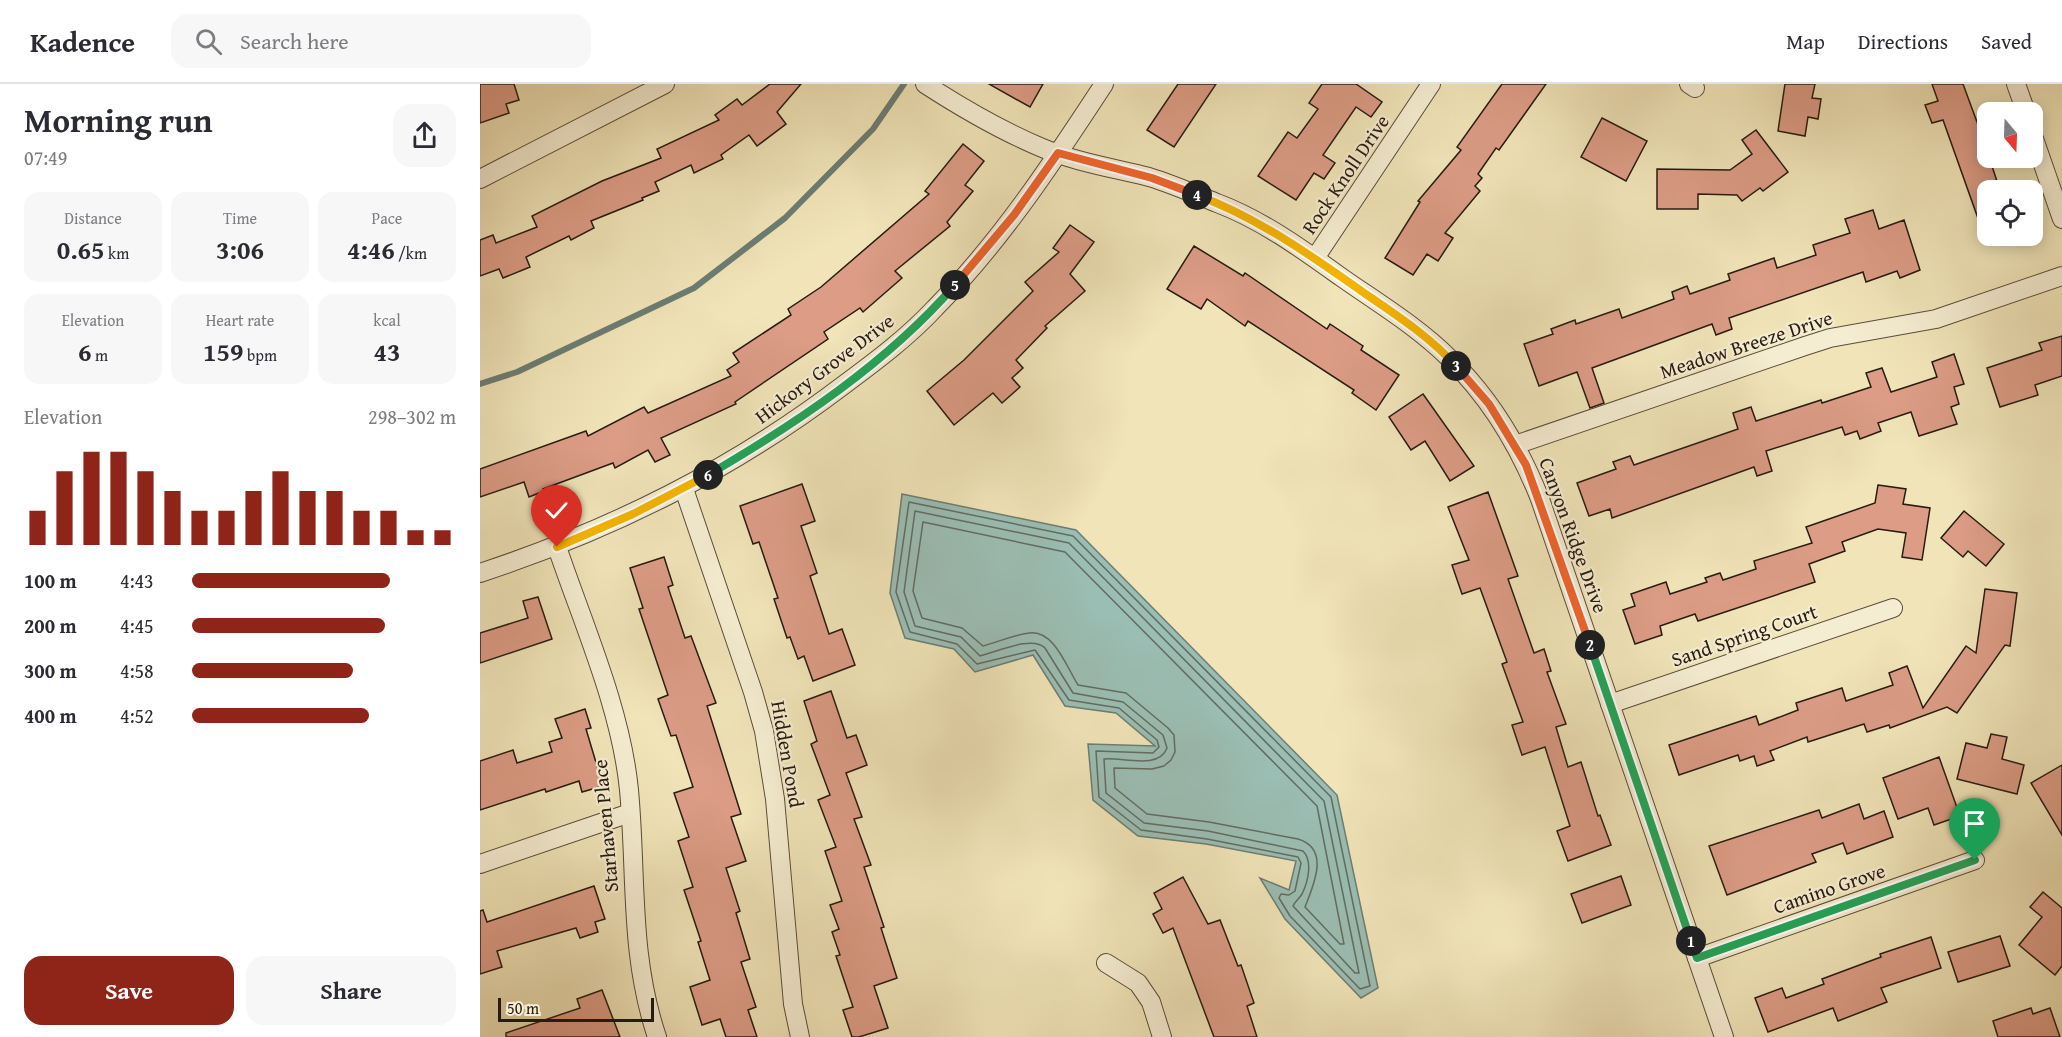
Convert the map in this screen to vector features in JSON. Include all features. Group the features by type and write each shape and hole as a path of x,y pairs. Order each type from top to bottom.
{"street":[{"path":"480,179 665,84"},
{"name":"Hickory Grove Drive","path":"480,573 557,547 684,489 801,417 903,339 935,308 1014,215 1104,84"},
{"name":"Rock Knoll Drive","path":"1315,258 1431,84"},
{"path":"2016,84 2022,102"},
{"name":"Canyon Ridge Drive","path":"932,88 971,113 1058,153 1152,178 1220,204 1256,221 1315,258 1409,325 1450,359 1489,404 1526,465 1540,499 1724,1037"},
{"path":"2043,165 2062,219"},
{"name":"Meadow Breeze Drive","path":"1515,445 1830,338 1936,319 2062,276"},
{"name":"Hidden Pond","path":"684,489 750,681 764,731 775,799 793,1004 800,1037"},
{"name":"Starhaven Place","path":"557,547 609,698 623,756 630,813 635,935 645,1003 657,1037"},
{"name":"Sand Spring Court","path":"1610,704 1893,608"},
{"path":"480,864 630,813"},
{"name":"Camino Grove","path":"1697,958 1975,860"},
{"path":"1107,963 1138,983 1151,1002 1162,1037"}],"water":[{"path":"902,494 1076,530 1337,795 1378,988 1361,998 1285,919 1260,878 1289,890 1296,861 1206,844 1138,836 1093,800 1088,744 1155,746 1116,713 1065,706 1033,655 975,672 954,649 905,638 890,593"}],"building":[{"path":"480,84 514,84 519,100 506,104 509,113 480,123"},
{"path":"770,84 801,84 777,112 786,124 757,146 749,135 721,155 723,159 694,173 691,165 655,182 659,191 591,221 594,228 571,240 569,236 526,257 530,267 503,278 499,269 480,276 480,240 493,235 496,243 537,227 532,216 602,181 661,158 657,149 719,120 715,115 737,99 742,105"},
{"path":"989,84 1043,84 1030,107"},
{"path":"1178,84 1216,84 1174,147 1147,130"},
{"path":"1322,84 1356,84 1382,102 1371,117 1356,107 1323,155 1335,163 1324,179 1314,173 1296,200 1258,176 1288,132 1297,138 1318,109 1309,103"},
{"path":"1502,84 1546,84 1499,150 1496,148 1478,174 1482,178 1475,186 1480,191 1445,233 1453,238 1438,261 1427,254 1413,275 1385,258 1420,202 1418,201 1461,150 1457,147"},
{"path":"1785,84 1815,84 1812,98 1821,99 1818,119 1808,117 1805,136 1778,131"},
{"path":"1932,84 1963,84 1977,122 1977,168 1993,168 1997,180 1977,180 1977,216 1943,120 1932,123 1925,105 1938,101"},
{"path":"1602,118 1647,141 1626,181 1581,157"},
{"path":"1756,130 1788,172 1763,191 1760,188 1742,201 1737,195 1698,194 1698,209 1657,209 1657,169 1730,170 1752,154 1742,140"},
{"path":"963,144 984,161 965,185 973,191 947,222 950,226 895,271 902,278 863,312 860,308 824,332 828,339 735,402 736,404 661,438 670,455 655,462 648,450 615,468 613,463 543,489 544,491 529,497 524,482 480,497 480,469 586,431 588,436 644,407 648,413 731,376 727,370 739,362 733,353 791,315 788,309 821,287 929,194 925,191"},
{"path":"1873,210 1879,229 1904,220 1920,270 1900,278 1897,271 1866,282 1863,272 1729,318 1732,329 1716,335 1712,324 1592,368 1604,403 1590,408 1577,372 1539,386 1524,344 1553,334 1551,329 1575,320 1576,324 1619,309 1622,318 1674,299 1672,292 1687,286 1690,294 1730,280 1728,274 1774,258 1777,268 1816,255 1813,245 1850,233 1845,219"},
{"path":"1070,225 1094,242 1070,274 1085,291 1045,326 1047,328 1016,360 1023,368 1012,378 1020,387 1002,403 993,393 954,425 927,391 964,360 1033,291 1025,282 1059,252 1053,248"},
{"path":"1194,246 1243,276 1245,273 1327,329 1330,324 1363,346 1361,350 1399,375 1376,410 1352,393 1354,390 1248,321 1245,326 1207,299 1201,309 1167,289"},
{"path":"2062,336 2062,376 2035,385 2038,395 2000,407 1987,368 2042,350 2039,343"},
{"path":"1954,354 1964,384 1954,387 1959,404 1951,407 1957,424 1919,436 1911,412 1878,423 1881,431 1860,439 1857,431 1845,435 1842,427 1766,451 1772,471 1757,476 1754,467 1612,518 1610,509 1589,516 1577,483 1616,469 1613,462 1630,456 1634,465 1738,429 1733,413 1751,407 1756,421 1871,387 1866,373 1882,368 1891,392 1937,377 1932,362"},
{"path":"1423,394 1474,466 1450,481 1425,441 1411,450 1389,417"},
{"path":"802,484 815,521 801,526 817,573 810,576 829,634 842,629 855,665 813,681 804,656 798,659 790,637 787,638 774,599 778,598 759,542 753,544 740,506"},
{"path":"1878,485 1906,489 1903,504 1930,508 1922,560 1902,557 1906,533 1878,529 1842,542 1845,551 1809,564 1815,582 1698,621 1695,614 1660,626 1662,635 1635,644 1623,610 1635,606 1631,594 1666,582 1670,594 1707,582 1705,578 1720,573 1723,580 1756,569 1754,561 1812,543 1806,527 1875,503"},
{"path":"1488,492 1518,576 1508,579 1534,653 1544,649 1551,671 1547,672 1566,724 1556,727 1568,767 1581,762 1598,816 1600,815 1611,845 1568,861 1557,831 1570,826 1545,747 1522,755 1512,725 1523,722 1502,664 1507,662 1480,588 1462,594 1452,565 1469,560 1448,507"},
{"path":"1964,511 2004,544 1986,566 1968,551 1963,557 1941,538"},
{"path":"664,557 673,585 668,587 685,638 691,636 716,703 707,706 741,814 731,817 746,861 726,868 740,911 736,913 750,959 741,962 756,1007 748,1010 757,1037 726,1037 720,1019 702,1025 690,987 710,980 698,942 701,941 684,890 693,887 678,841 689,837 674,793 693,787 676,735 671,736 658,699 668,695 639,609 643,608 630,568"},
{"path":"1985,589 2017,593 2010,646 2005,645 1957,713 1947,707 1890,728 1889,725 1867,732 1864,724 1808,742 1807,737 1770,751 1774,760 1757,766 1754,756 1740,761 1738,755 1679,775 1669,745 1756,716 1759,725 1798,710 1796,703 1842,688 1846,701 1893,685 1889,673 1907,666 1923,708 1966,646 1976,653"},
{"path":"538,597 552,639 480,663 480,633 528,618 523,601"},
{"path":"831,691 847,738 856,735 867,765 846,773 862,817 854,819 871,865 864,867 884,927 881,928 897,978 874,986 888,1028 859,1037 852,1037 843,1010 853,1007 836,956 840,955 832,932 839,929 830,905 842,901 825,851 836,847 818,800 830,795 811,744 817,741 804,701"},
{"path":"585,709 591,728 586,729 603,786 582,792 579,781 546,792 545,789 480,810 480,761 513,750 517,763 552,752 549,742 562,738 555,719"},
{"path":"1991,734 2007,737 2002,759 2024,765 2017,794 1957,779 1966,743 1987,748"},
{"path":"1939,757 1960,816 1934,825 1928,808 1898,819 1883,778"},
{"path":"2062,765 2062,835 2031,783"},
{"path":"1859,804 1864,819 1884,811 1893,837 1847,854 1843,843 1812,854 1816,862 1727,895 1709,846 1819,810 1822,818"},
{"path":"1621,876 1631,905 1582,923 1571,894"},
{"path":"1183,877 1208,924 1220,920 1238,966 1241,965 1254,1003 1247,1006 1257,1037 1214,1037 1173,928 1163,933 1153,914 1162,909 1154,893"},
{"path":"594,886 605,919 595,922 598,932 580,938 576,928 497,951 502,967 480,974 480,911 483,910 487,922"},
{"path":"2043,892 2062,908 2062,966 2055,975 2019,945 2042,917 2030,907"},
{"path":"2000,936 2010,966 1958,982 1948,952"},
{"path":"1931,937 1941,968 1881,988 1887,1002 1838,1021 1833,1008 1768,1032 1755,998 1782,988 1786,998 1824,984 1822,979 1881,957 1880,954"},
{"path":"602,990 620,1037 506,1037 506,1033 580,1008 577,999"},
{"path":"2031,1008 2033,1014 2050,1008 2060,1037 1998,1037 1993,1021"}],"waterway":[{"path":"480,384 517,372 694,288 785,218 873,129 904,84"}],"route":[{"path":"557,547 684,489 755,448 865,369 903,339 935,308 1014,215 1058,153 1152,178 1220,204 1256,221 1297,246 1409,325 1450,359 1489,404 1526,465 1540,499 1697,958 1975,860"}]}
